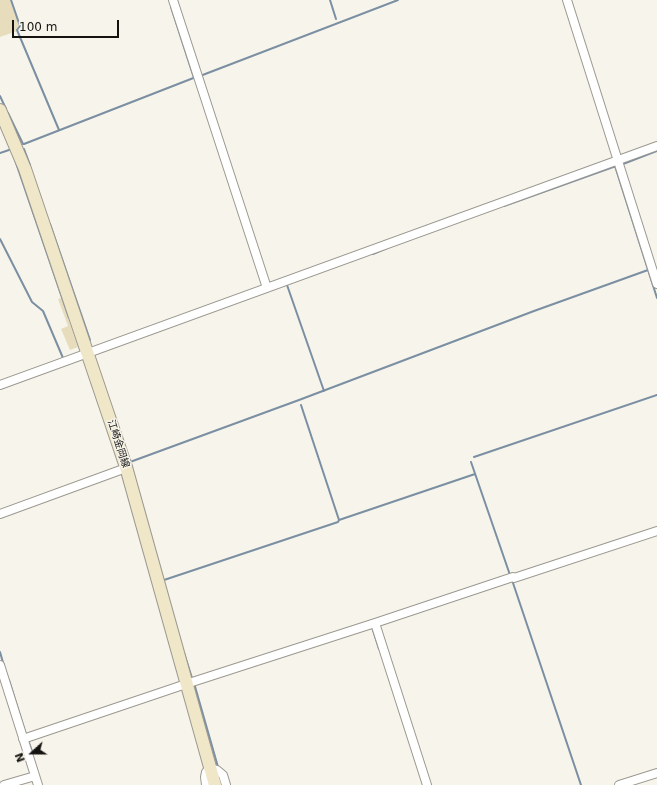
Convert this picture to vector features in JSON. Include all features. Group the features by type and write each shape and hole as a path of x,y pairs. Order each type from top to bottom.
{"main road":[{"name":"江崎金岡線","path":"0,110 25,169 126,468 215,785"}],"street":[{"path":"173,0 267,288"},
{"path":"567,0 657,284"},
{"path":"0,385 657,146"},
{"path":"0,514 126,468"},
{"path":"23,738 657,531"},
{"path":"375,623 427,785"},
{"path":"0,665 38,785"},
{"path":"206,785 204,777 210,768 217,770 223,775 226,785"},
{"path":"620,785 657,773"},
{"path":"4,785 35,776"}],"shaded area":[{"path":"0,0 10,0 20,26 17,31 0,37"},
{"path":"61,298 78,347 70,350 61,329 68,326 58,299"}],"waterway":[{"path":"11,0 20,26 17,30 59,130"},
{"path":"330,0 336,19"},
{"path":"200,76 398,0"},
{"path":"171,7 194,78"},
{"path":"24,144 196,77"},
{"path":"0,96 6,109"},
{"path":"8,113 23,144"},
{"path":"24,149 30,165"},
{"path":"0,153 9,150"},
{"path":"623,164 657,151"},
{"path":"15,160 69,318"},
{"path":"615,166 657,298"},
{"path":"504,206 616,166"},
{"path":"50,224 90,340"},
{"path":"0,239 32,302 43,311 63,358"},
{"path":"373,254 387,248"},
{"path":"130,462 648,270"},
{"path":"287,285 324,391"},
{"path":"474,457 657,395"},
{"path":"164,580 338,522 339,520 301,405"},
{"path":"471,462 510,575"},
{"path":"339,520 475,474"},
{"path":"512,580 581,785"},
{"path":"372,627 379,649"},
{"path":"0,652 4,666"},
{"path":"184,653 192,678"},
{"path":"9,680 26,735"},
{"path":"194,683 218,767"},
{"path":"28,740 32,751"}]}
